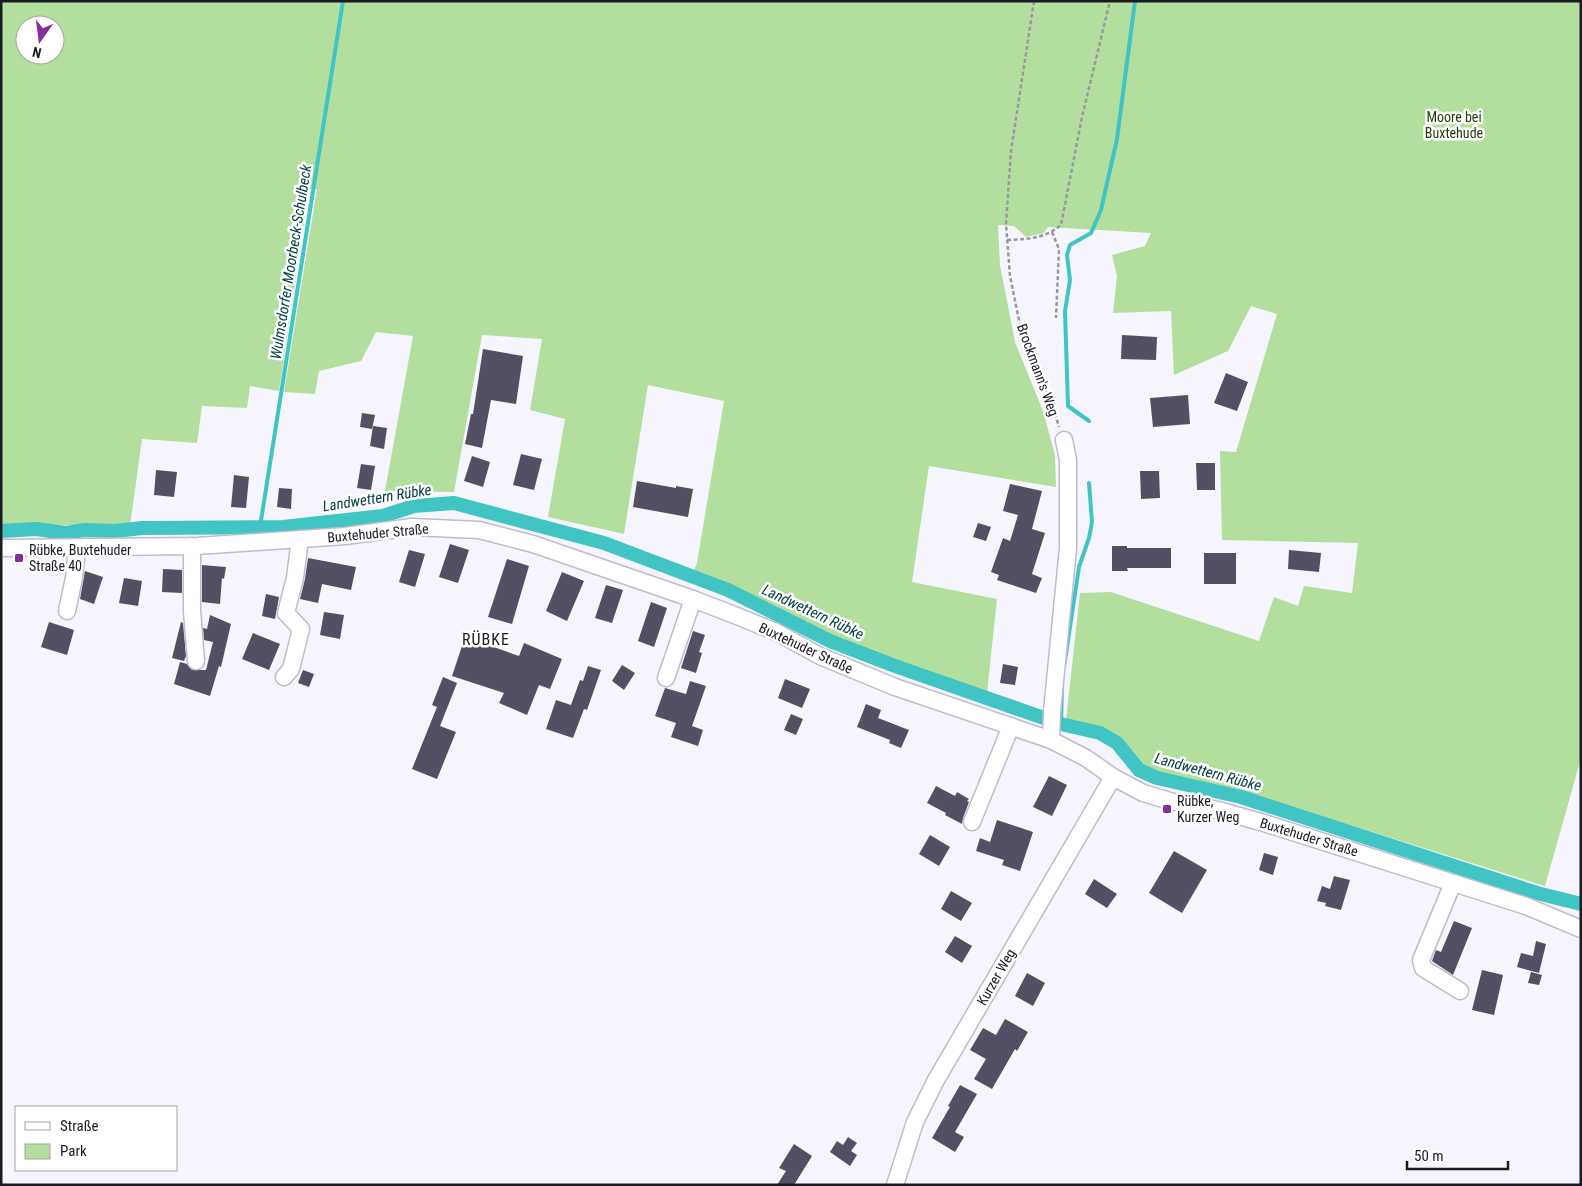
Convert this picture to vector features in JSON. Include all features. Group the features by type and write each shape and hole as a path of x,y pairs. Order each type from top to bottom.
{"street":[{"path":"1051,734 1068,548 1068,460 1064,440"},
{"name":"Buxtehuder Straße","path":"1,548 192,546 345,536 412,527 479,530 533,544 693,599 776,632 820,656 896,687 1011,726 1051,734 1113,777 1143,793 1218,810 1264,823 1526,906 1581,929"},
{"path":"284,677 291,670 301,629 286,612 300,539"},
{"path":"192,546 192,611 196,661"},
{"path":"67,611 74,578 77,548"},
{"path":"666,678 693,599"},
{"path":"972,822 1011,726"},
{"name":"Kurzer Weg","path":"895,1185 915,1122 936,1080 1113,777"},
{"path":"1453,883 1421,960 1423,968 1460,991"}],"path":[{"name":"Brockmann's Weg","path":"1034,1 1011,150 1006,224 1007,240 1010,276 1021,330 1053,407 1064,440"},
{"path":"1007,240 1035,238 1052,232 1060,225 1082,117 1110,1"},
{"path":"1052,232 1059,249 1056,318"}],"green space":[{"name":"Moore bei Buxtehude","path":"1,1 1581,1 1581,758 1545,886 1248,793 1158,775 1141,768 1122,742 1104,730 1066,720 1080,593 1111,592 1259,641 1274,597 1298,606 1304,586 1352,593 1358,543 1222,540 1220,451 1236,452 1277,314 1251,306 1228,351 1174,375 1171,311 1113,313 1117,276 1112,255 1145,246 1151,233 1048,227 1044,233 1026,237 1014,226 998,225 1000,265 1015,342 1043,411 1055,455 1056,487 929,466 912,582 997,599 987,693 897,661 814,628 694,570 697,563 724,401 648,385 624,534 548,517 565,419 530,410 542,339 482,335 454,492 385,491 413,336 376,332 361,361 319,371 315,394 284,392 317,189 309,189 279,391 250,386 247,408 202,406 197,443 142,439 130,526 1,524"}],"building":[{"path":"1122,335 1157,337 1156,360 1121,359"},
{"path":"483,349 523,356 516,404 491,400 482,448 465,444 471,414 473,414"},
{"path":"1226,373 1248,382 1237,411 1214,403"},
{"path":"1188,395 1190,424 1153,427 1150,398"},
{"path":"362,413 375,415 372,429 360,427"},
{"path":"373,426 387,428 384,449 370,446"},
{"path":"521,454 542,459 534,490 513,485"},
{"path":"472,456 490,462 483,487 464,481"},
{"path":"1196,463 1215,463 1215,490 1197,490"},
{"path":"361,464 375,466 371,490 357,488"},
{"path":"156,470 177,472 174,497 154,495"},
{"path":"1140,471 1159,471 1160,498 1141,499"},
{"path":"234,475 249,477 246,508 231,507"},
{"path":"637,481 693,489 688,517 633,507"},
{"path":"1010,484 1042,491 1032,529 1045,533 1032,574 1042,578 1036,593 997,580 999,575 991,572 1003,538 1010,541 1018,515 1003,511"},
{"path":"279,488 292,489 291,509 277,507"},
{"path":"978,523 991,527 986,541 973,537"},
{"path":"450,544 469,550 458,583 439,577"},
{"path":"1112,546 1171,548 1171,568 1127,568 1128,571 1112,571"},
{"path":"409,550 425,554 415,587 399,582"},
{"path":"1289,550 1321,553 1319,572 1288,569"},
{"path":"1204,553 1236,553 1236,584 1204,584"},
{"path":"308,558 356,567 351,590 322,584 318,603 300,599"},
{"path":"507,559 529,566 512,624 488,617"},
{"path":"202,565 226,567 224,579 222,578 220,604 202,602"},
{"path":"163,569 182,570 182,593 162,592"},
{"path":"85,571 103,577 94,604 80,599"},
{"path":"562,572 584,581 567,621 546,611"},
{"path":"124,578 142,581 138,606 119,603"},
{"path":"606,585 623,590 612,623 595,618"},
{"path":"266,594 279,597 275,619 262,616"},
{"path":"651,602 667,608 654,647 638,641"},
{"path":"324,612 344,615 340,639 320,635"},
{"path":"210,615 231,624 221,667 219,666 210,696 174,684 180,662 187,664 192,670 206,670 213,642 204,640 203,628 207,629"},
{"path":"49,622 74,630 67,655 41,647"},
{"path":"181,622 183,623 186,656 184,661 172,658"},
{"path":"693,631 705,635 699,652 702,653 696,673 681,668"},
{"path":"253,633 280,644 269,670 242,659"},
{"path":"465,637 519,656 524,643 562,659 550,689 539,685 527,715 499,703 504,693 452,676"},
{"path":"1003,664 1018,667 1015,685 1000,683"},
{"path":"622,665 635,673 624,690 612,681"},
{"path":"588,666 601,670 587,710 584,709 573,738 546,729 556,700 571,705 580,680 583,681"},
{"path":"303,670 314,674 309,687 298,683"},
{"path":"443,677 457,683 440,726 456,732 437,779 412,769 437,707 432,705"},
{"path":"785,679 810,689 802,708 778,698"},
{"path":"690,681 706,686 692,726 703,730 698,746 671,737 676,723 655,716 665,688 686,694"},
{"path":"866,704 881,710 878,718 909,730 901,748 889,743 890,740 857,727"},
{"path":"791,714 803,719 796,735 784,730"},
{"path":"1049,776 1067,785 1052,816 1033,807"},
{"path":"936,786 955,796 957,792 969,799 962,824 927,803"},
{"path":"997,820 1033,832 1020,871 1002,865 1004,860 976,851 980,838 990,842"},
{"path":"930,835 950,847 939,866 919,854"},
{"path":"1174,851 1207,870 1182,913 1149,893"},
{"path":"1264,853 1278,857 1273,875 1259,870"},
{"path":"1334,876 1350,880 1341,910 1325,906 1326,903 1317,901 1322,886 1330,889"},
{"path":"1094,879 1117,894 1107,908 1085,894"},
{"path":"951,891 972,903 961,921 941,909"},
{"path":"1454,921 1472,928 1453,975 1432,961 1436,950 1441,952"},
{"path":"955,936 972,946 962,963 945,952"},
{"path":"1536,941 1546,944 1539,973 1517,967 1521,953 1533,956"},
{"path":"1482,970 1503,975 1494,1015 1472,1010"},
{"path":"1531,972 1542,975 1539,985 1528,983"},
{"path":"1027,973 1045,983 1033,1006 1015,996"},
{"path":"1005,1019 1028,1032 1017,1051 1015,1049 992,1089 974,1079 986,1059 970,1050 983,1028 996,1035"},
{"path":"960,1085 977,1094 955,1132 964,1137 955,1152 932,1138"},
{"path":"848,1137 857,1143 851,1151 857,1155 850,1166 830,1152 837,1141 843,1145"},
{"path":"794,1144 812,1156 794,1185 777,1185 786,1171 779,1168"}],"waterway":[{"name":"Wulmsdorfer Moorbeck-Schulbeck","path":"260,527 343,1"},
{"path":"1089,421 1068,406 1065,311 1070,280 1067,255 1070,245 1091,233 1101,210 1117,139 1135,1"},
{"path":"1064,667 1079,567 1089,538 1092,522 1089,483"},
{"name":"Landwettern Rübke","path":"1,531 36,529 66,533 85,530 115,531 142,528 283,527 383,516 414,506 454,503 604,543 728,590 830,641 895,666 1061,724 1100,733 1117,743 1139,770 1157,778 1241,797 1537,893 1581,904"},
{"path":"1061,724 1062,687"}],"place":[{"name":"Rübke, Buxtehuder Straße 40","path":"19,558"},
{"name":"Rübke, Kurzer Weg","path":"1167,809"}],"district":[{"name":"RÜBKE","path":"486,639"}]}
